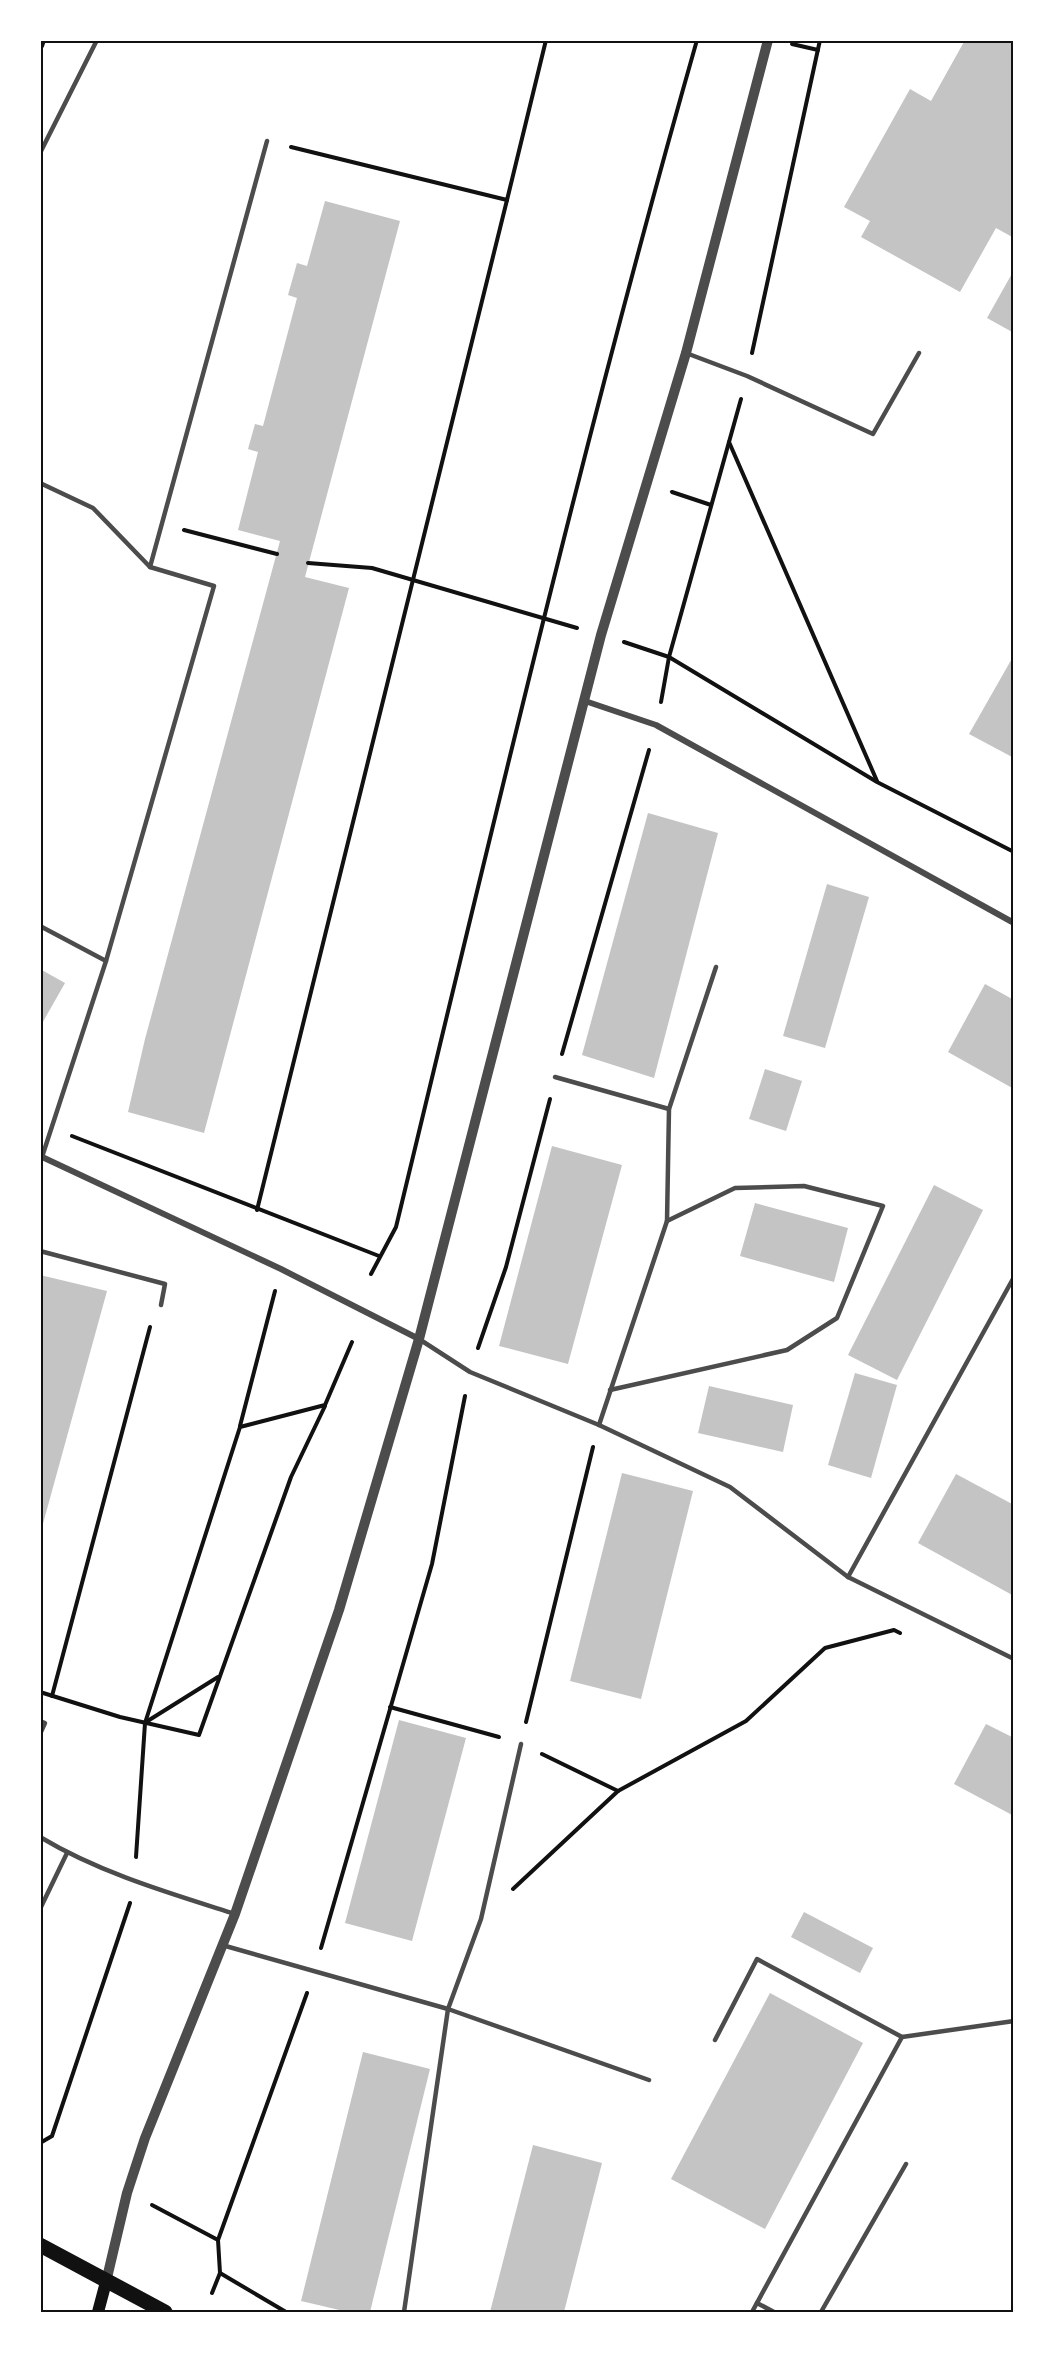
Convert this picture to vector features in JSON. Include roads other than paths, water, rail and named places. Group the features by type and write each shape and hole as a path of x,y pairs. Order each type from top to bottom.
{"main road":[{"path":"40,2245 165,2313"},
{"path":"98,2313 106,2282"}],"street":[{"path":"106,2282 127,2193 145,2138 235,1914 339,1610 419,1339 601,635 686,353 768,40"},
{"path":"585,701 656,725 1014,923"},
{"path":"41,1156 281,1269 419,1339"}],"lane":[{"path":"40,153 97,40"},
{"path":"150,567 267,141"},
{"path":"686,353 747,376 873,434 919,353"},
{"path":"40,483 93,508 150,567 214,586 106,961 41,1156"},
{"path":"40,926 106,961"},
{"path":"599,1425 667,1221 669,1109 716,967"},
{"path":"555,1077 669,1109"},
{"path":"610,1390 787,1350 837,1318 883,1206 804,1186 735,1188 667,1221"},
{"path":"40,1251 165,1284 161,1305"},
{"path":"848,1577 1014,1277"},
{"path":"419,1339 470,1372 599,1425 730,1487 848,1577 1014,1659"},
{"path":"40,1721 45,1723 40,1734"},
{"path":"404,2313 448,2009 481,1919 521,1744"},
{"path":"40,1837 67,1853 134,1881 235,1914"},
{"path":"40,1909 67,1853"},
{"path":"222,1945 448,2009 649,2080"},
{"path":"715,2040 757,1959 902,2037 1014,2021"},
{"path":"752,2313 902,2037"},
{"path":"821,2313 906,2164"},
{"path":"757,2303 774,2313"}]}
